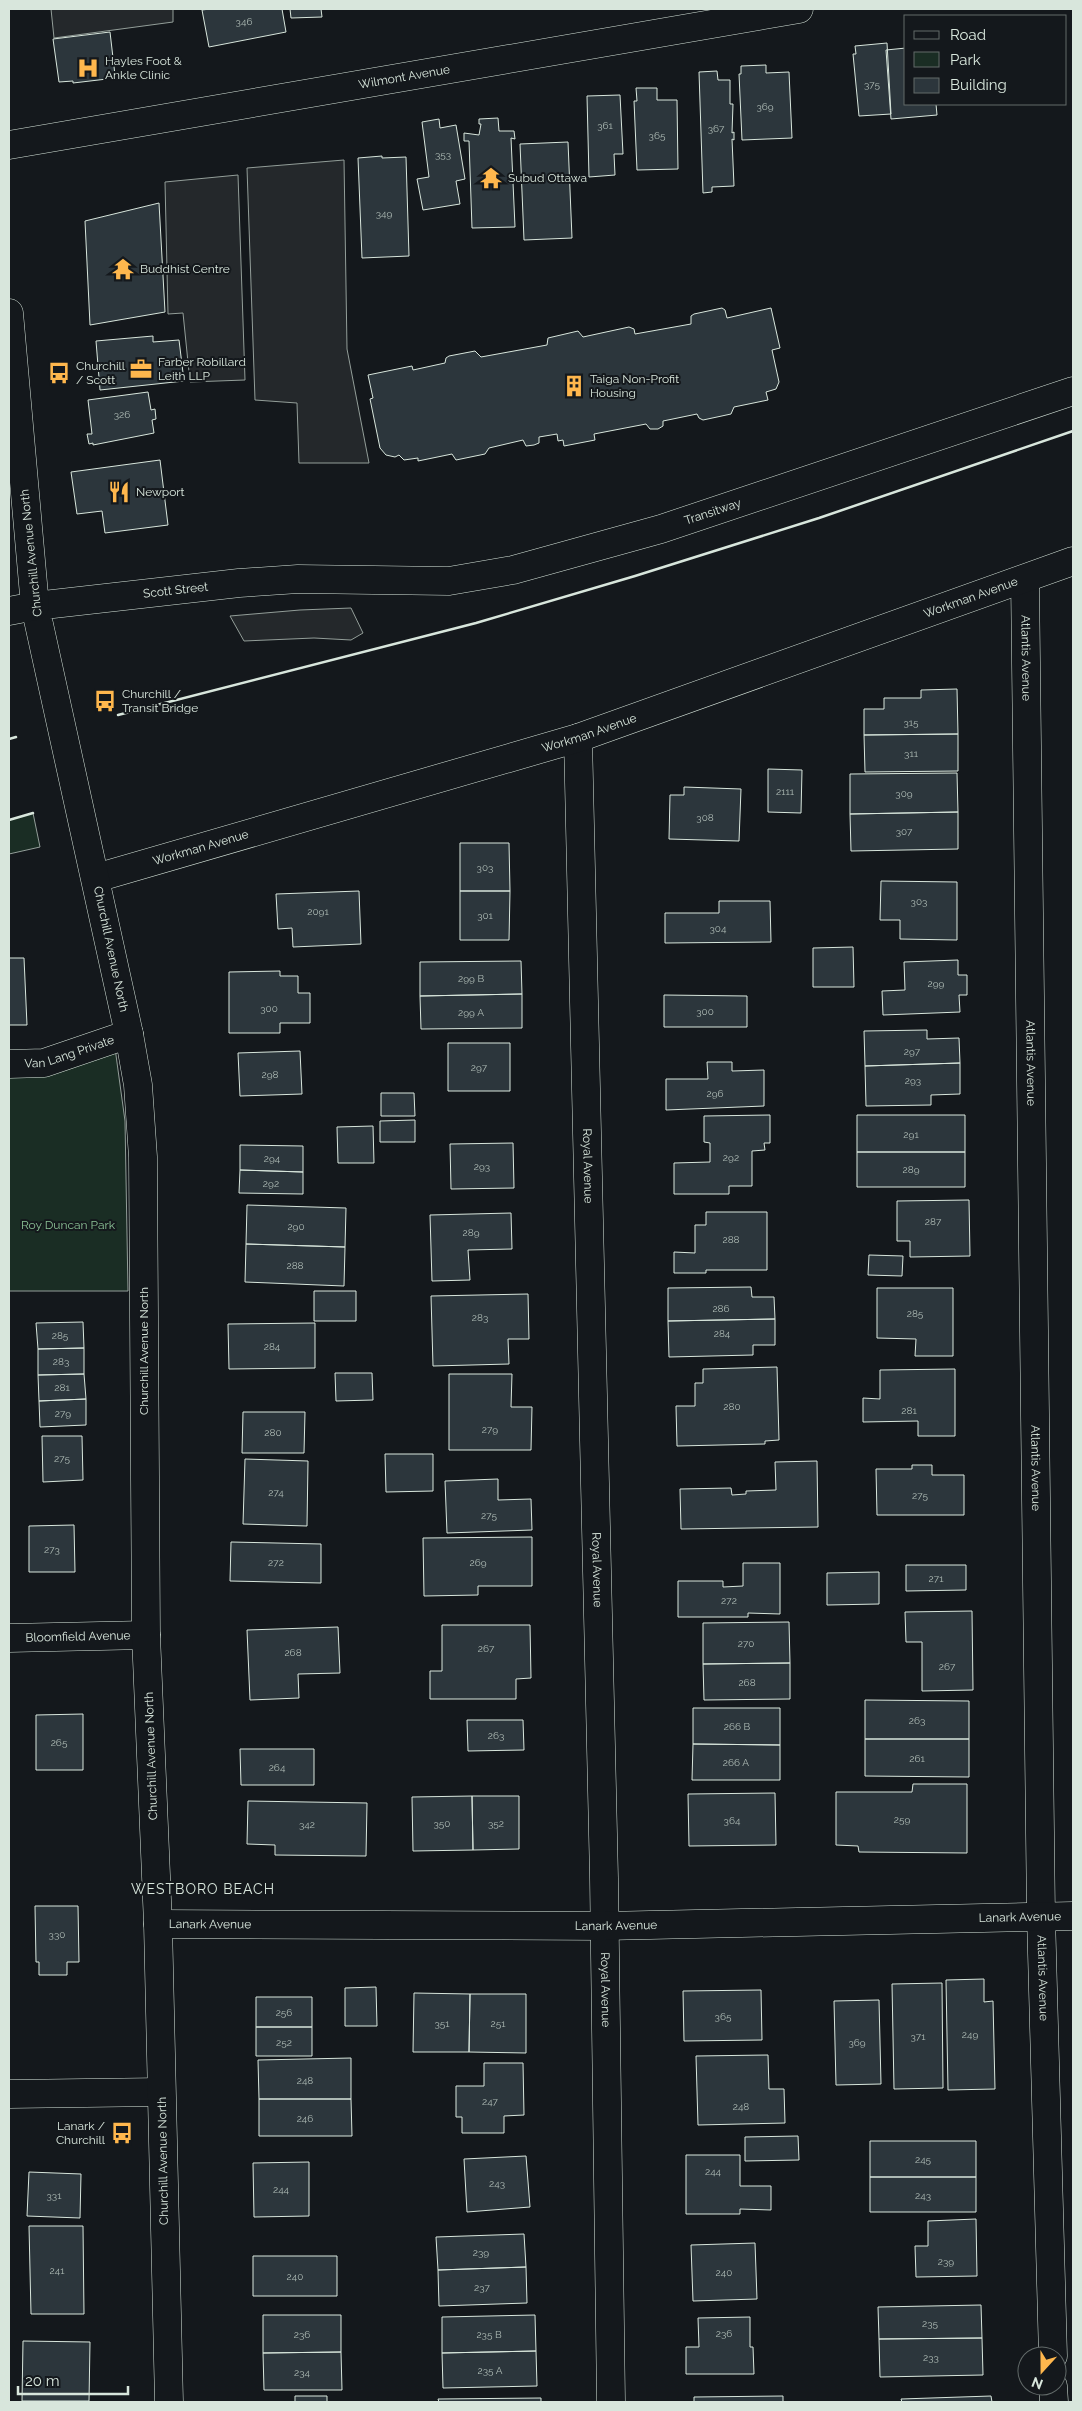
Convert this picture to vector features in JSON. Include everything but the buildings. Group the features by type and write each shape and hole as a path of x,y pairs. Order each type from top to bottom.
{"street":[{"name":"Wilmont Avenue","path":"9,144 799,9"},
{"name":"Churchill Avenue North","path":"9,312 22,609 62,727 96,878 138,1085 143,1157 146,1635 158,1924 169,2402"},
{"name":"Transitway","path":"342,580 449,581 530,566 661,529 1073,391"},
{"name":"Workman Avenue","path":"96,878 578,738 1073,561"},
{"name":"Atlantis Avenue","path":"1025,579 1041,1916 1053,2346"},
{"name":"Scott Street","path":"22,609 239,583 342,580"},
{"name":"Royal Avenue","path":"578,738 604,1926 611,2402"},
{"name":"Van Lang Private","path":"9,1064 44,1063 129,1034"},
{"name":"Bloomfield Avenue","path":"9,1638 146,1635"},
{"name":"Lanark Avenue","path":"158,1924 604,1926 1073,1916"},
{"path":"9,2094 161,2092"}],"green space":[{"path":"33,813 40,847 9,854 9,820"},
{"name":"Roy Duncan Park","path":"115,1048 125,1121 128,1291 9,1291 9,1073"}],"shaded area":[{"path":"51,9 173,9 173,22 54,38"},
{"path":"344,160 347,349 369,463 299,463 297,403 255,400 247,168"},
{"path":"238,175 245,380 190,382 183,313 168,314 165,182"},
{"path":"351,608 363,633 351,640 314,638 244,641 230,616 300,610"}],"wall":[{"path":"118,715 476,623 635,576 819,518 1073,431"},
{"path":"9,739 16,737"},
{"path":"9,820 33,813"}],"place":[{"name":"Hayles Foot & Ankle Clinic","path":"88,68"},
{"name":"Subud Ottawa","path":"491,178"},
{"name":"Buddhist Centre","path":"123,269"},
{"name":"Farber Robillard Leith LLP","path":"141,369"},
{"name":"Churchill / Scott","path":"59,373"},
{"name":"Taiga Non-Profit Housing","path":"574,386"},
{"name":"Newport","path":"119,492"},
{"name":"Churchill / Transit Bridge","path":"105,701"},
{"name":"Lanark / Churchill","path":"122,2133"}],"district":[{"name":"WESTBORO BEACH","path":"203,1889"}]}
